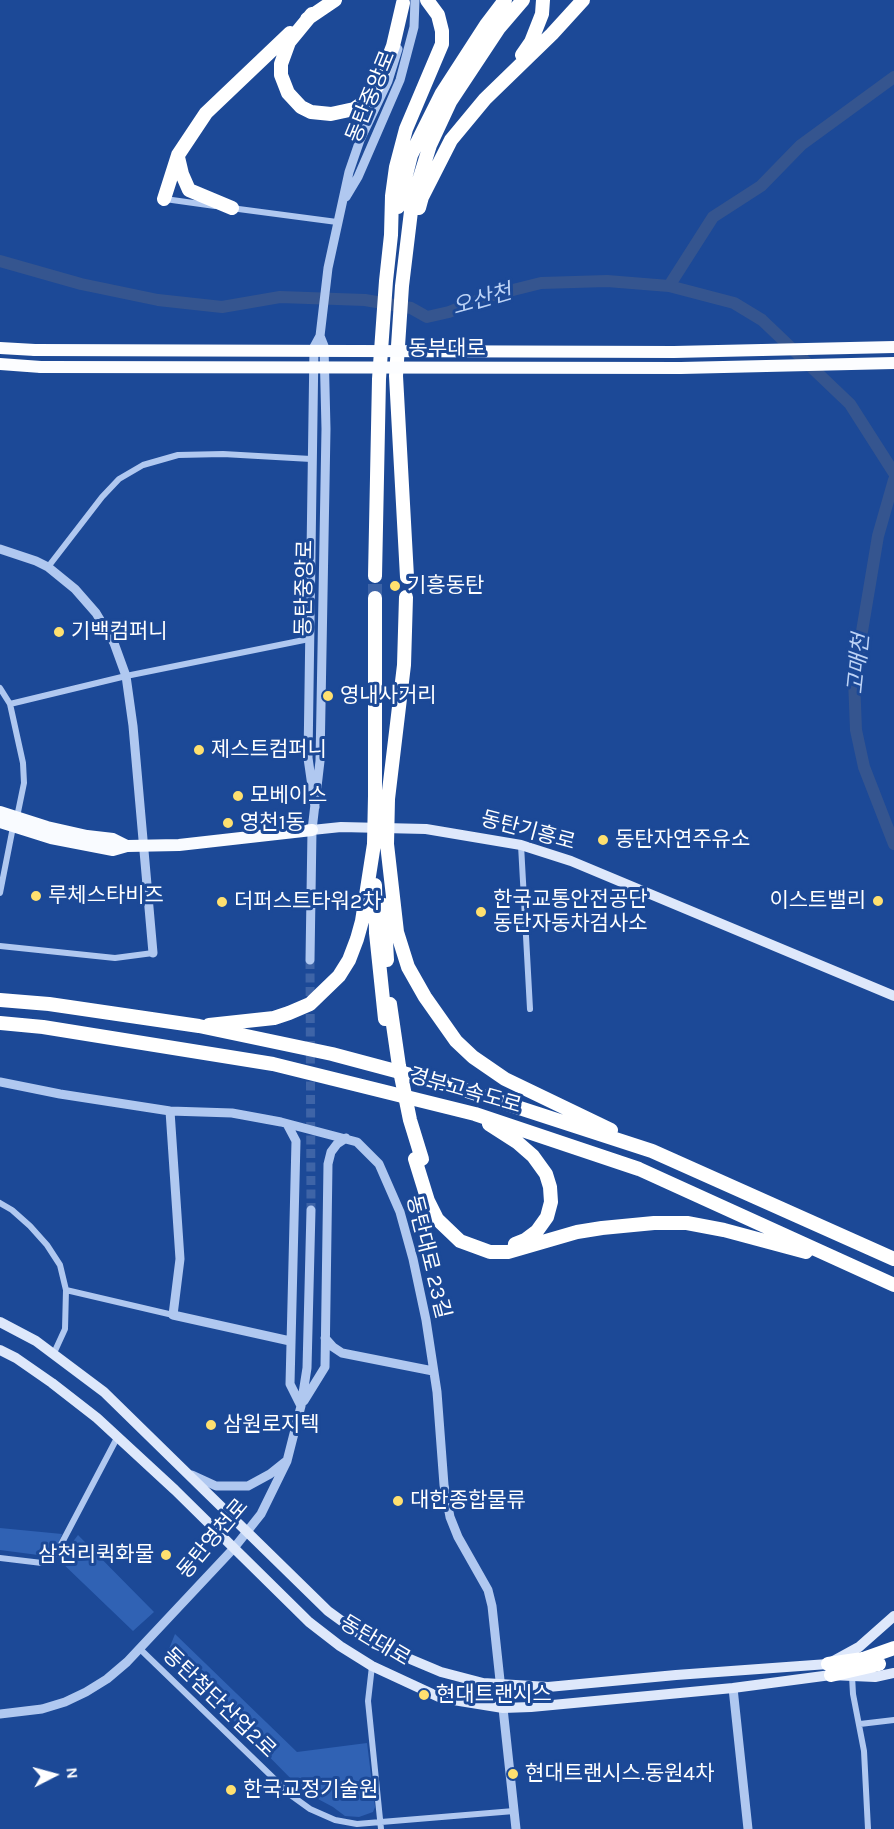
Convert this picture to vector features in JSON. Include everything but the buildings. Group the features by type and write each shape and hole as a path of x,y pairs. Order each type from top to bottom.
{"highway":[{"path":"164,199 178,155 206,113 312,14 335,0"},
{"path":"375,576 379,379 393,186 406,129 442,44 438,15 427,0"},
{"path":"391,236 411,155 442,93 505,0"},
{"path":"486,25 510,0"},
{"path":"407,577 396,376 398,322 408,228 417,181 439,123 450,102 473,64 499,28 524,0"},
{"path":"405,256 422,197 451,140 502,81 531,42 542,14 543,0"},
{"path":"502,81 552,34 583,0"},
{"path":"312,14 289,42 281,64 281,75 288,93 301,107 311,112 331,114 354,109 367,100 378,85 407,1"},
{"path":"178,155 182,174 189,190 232,208"},
{"name":"동부대로","path":"0,348 674,352 894,347"},
{"name":"동부대로","path":"0,364 41,367 681,368 894,363"},
{"path":"382,798 404,665 406,597"},
{"path":"375,598 382,798 376,933 392,1066 418,1159 444,1212 454,1225 481,1243 498,1246 513,1245 537,1231 547,1217 551,1202 550,1187 546,1174 533,1156 517,1142 475,1114"},
{"path":"381,844 390,1004 399,1066 428,1201 437,1219 460,1241 490,1252 507,1252 577,1232 654,1222 687,1223 724,1230 844,1262"},
{"path":"199,1026 274,1017 304,1007 322,993 344,969 357,939 381,844"},
{"path":"381,844 397,932 408,967 425,997 456,1041 473,1057 505,1079 652,1151"},
{"name":"경부고속도로","path":"0,1000 49,1004 199,1026 332,1054 452,1086 652,1151 894,1260"},
{"name":"경부고속도로","path":"0,1023 54,1029 273,1064 475,1114 639,1169 894,1285"},
{"path":"830,1669 894,1648"},
{"path":"830,1669 862,1669 894,1658"}],"main road":[{"name":"동탄기흥로","path":"0,812 15,823"},
{"name":"동탄기흥로","path":"0,822 112,839 127,846 179,845 341,827 416,828 521,845 571,861 894,996"},
{"path":"0,1323 36,1341 104,1392 328,1611 372,1643 441,1672 463,1679 501,1685 548,1687 676,1675 830,1669 852,1676 875,1677 894,1673"},
{"name":"동탄대로","path":"0,1350 16,1358 52,1383 97,1418 175,1490 309,1622 340,1646 372,1666 441,1698 503,1708 733,1688 830,1669"},
{"path":"830,1669 894,1616"}],"street":[{"name":"동탄중앙로","path":"312,830 321,749 326,429 319,347 326,280 349,172 360,140 388,81 398,50 407,1"},
{"path":"164,199 337,222"},
{"path":"315,807 308,758 309,639 311,459 319,347"},
{"path":"48,567 102,497 119,479 143,465 178,455 223,454 311,459"},
{"path":"0,549 48,567 75,589 96,613 114,643 126,676 153,953 115,958 0,946"},
{"path":"10,704 126,676 309,639"},
{"path":"0,688 10,704 23,763 24,783 0,893"},
{"path":"310,960 312,830"},
{"path":"521,845 530,1009"},
{"name":"동탄대로 23길","path":"0,1082 170,1111 232,1113 287,1124 346,1138 369,1152 379,1164 391,1188 413,1259 430,1342 448,1510 458,1537 488,1590 495,1623 516,1829"},
{"path":"170,1111 180,1259 173,1315"},
{"path":"287,1124 296,1141 290,1384 301,1406"},
{"path":"325,1367 328,1164 331,1152 346,1138"},
{"path":"0,1203 30,1226 47,1245 60,1265 66,1290 67,1310 65,1329 54,1353"},
{"name":"동탄영천로","path":"0,1714 42,1708 64,1702 107,1679 234,1548 261,1514 287,1461 301,1406 307,1368 311,1210"},
{"path":"66,1290 290,1341"},
{"path":"326,1338 342,1353 433,1371"},
{"path":"301,1406 325,1367 332,1358 342,1353"},
{"path":"0,1558 42,1563 56,1554 117,1438"},
{"path":"190,1475 216,1486 248,1486 287,1461"},
{"name":"동탄첨단산업2로","path":"139,1648 292,1797 310,1809 335,1820 381,1826 514,1811"},
{"path":"372,1666 368,1701 381,1826"},
{"path":"852,1676 853,1694 860,1724 868,1805 868,1829"},
{"path":"733,1688 748,1829"},
{"path":"860,1724 894,1720"}],"shaded area":[{"path":"0,1528 62,1534 58,1545 46,1556 0,1550"},
{"path":"78,1535 154,1612 133,1631 59,1560"},
{"path":"175,1634 297,1752 367,1743 375,1807 373,1812 359,1817 345,1816 303,1791 169,1655"}],"waterway":[{"path":"669,286 713,217 761,186 801,145 894,77"},
{"name":"오산천","path":"0,261 81,284 158,300 222,307 280,297 365,300 411,308 427,317 449,312 489,296 541,283 607,281 669,286 734,303 762,320 850,404 894,473"},
{"name":"고매천","path":"894,480 878,536 854,679 856,730 864,767 894,844"}],"tunnel":[{"path":"375,576 375,598"},
{"path":"310,960 311,1210"}],"place":[{"name":"기흥동탄","path":"395,586"},
{"name":"기백컴퍼니","path":"59,632"},
{"name":"영내사거리","path":"328,696"},
{"name":"제스트컴퍼니","path":"199,750"},
{"name":"모베이스","path":"238,796"},
{"name":"영천1동","path":"228,823"},
{"name":"동탄자연주유소","path":"603,840"},
{"name":"루체스타비즈","path":"36,896"},
{"name":"이스트밸리","path":"878,901"},
{"name":"더퍼스트타워2차","path":"222,902"},
{"name":"한국교통안전공단 동탄자동차검사소","path":"481,912"},
{"name":"삼원로지텍","path":"211,1425"},
{"name":"대한종합물류","path":"398,1501"},
{"name":"삼천리퀵화물","path":"166,1555"},
{"name":"현대트랜시스","path":"424,1695"},
{"name":"현대트랜시스.동원4차","path":"513,1774"},
{"name":"한국교정기술원","path":"231,1790"}]}
